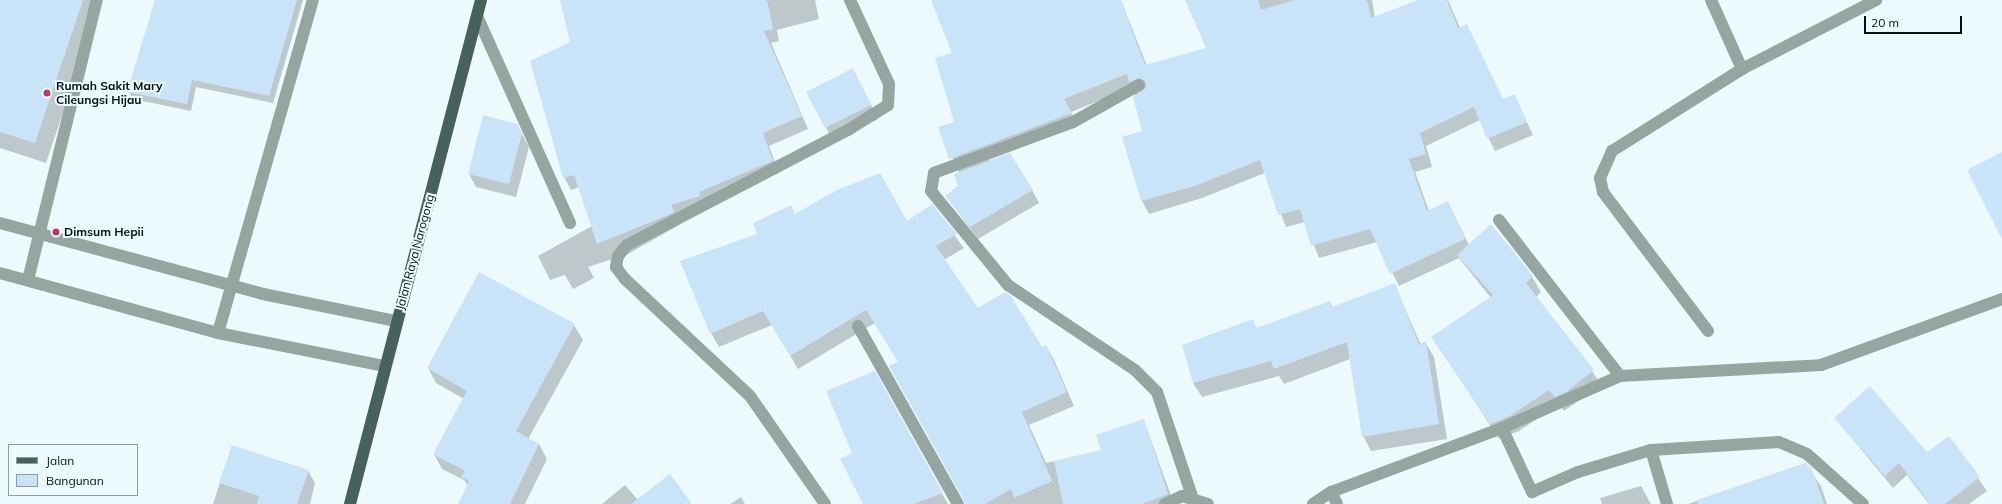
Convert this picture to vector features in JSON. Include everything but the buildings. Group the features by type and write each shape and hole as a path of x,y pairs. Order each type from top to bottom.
{"main road":[{"name":"Jalan Raya Narogong","path":"350,504 384,366 481,0"}],"street":[{"path":"28,280 37,233 97,0"},
{"path":"218,333 313,0"},
{"path":"825,504 750,396 625,279 616,267 618,256 627,245 848,130 888,105 889,84 850,0"},
{"path":"1711,0 1742,69"},
{"path":"1708,332 1603,192 1600,178 1612,151 1742,69 1876,0"},
{"path":"477,16 570,223"},
{"path":"1139,85 1073,122 934,173 931,191 1004,281 1135,370 1157,392 1193,499"},
{"path":"1499,220 1620,376"},
{"path":"0,223 232,284 396,321"},
{"path":"0,274 28,280 218,333 384,366"},
{"path":"1313,504 1331,492 1502,428 1620,376 1821,366 2002,299"},
{"path":"858,326 958,504"},
{"path":"1502,428 1534,498 1578,472 1651,450 1779,442 1807,454 1863,504"},
{"path":"1651,450 1667,504"},
{"path":"1331,492 1336,504"},
{"path":"1165,504 1182,496 1208,504"}],"place":[{"name":"Rumah Sakit Mary Cileungsi Hijau","path":"47,93"},
{"name":"Dimsum Hepii","path":"56,232"}]}
